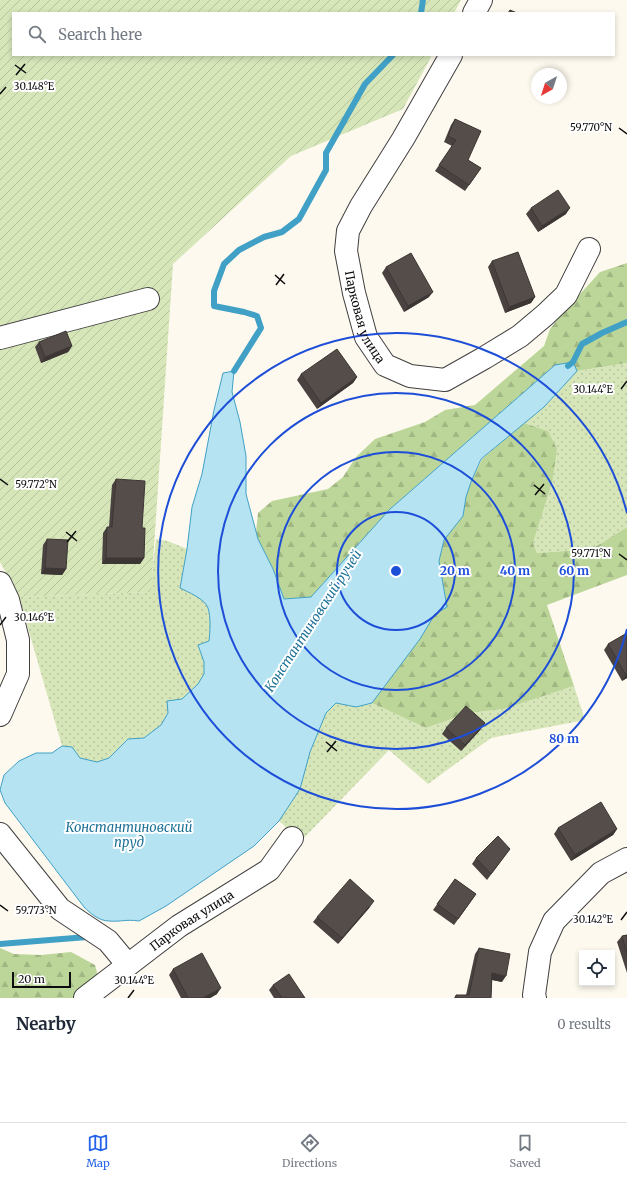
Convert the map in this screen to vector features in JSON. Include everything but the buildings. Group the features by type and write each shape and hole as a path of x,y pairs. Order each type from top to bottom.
{"street":[{"path":"475,12 481,0"},
{"name":"Парковая улица","path":"450,56 403,139 361,206 348,231 346,251 354,293 366,337 385,365 410,376 445,380 484,358 520,336 566,295 589,249"},
{"path":"0,338 148,299"},
{"path":"0,715 18,674 18,640 4,592"},
{"path":"0,834 60,909 108,941 128,964"},
{"name":"Парковая улица","path":"85,998 179,926 269,870 292,838"},
{"path":"535,998 534,995 540,952 554,921 601,873 627,859"}],"green space":[{"path":"0,0 461,0 455,12 12,12 12,56 431,56 403,109 291,156 173,264 151,592 19,597 0,562"},
{"path":"627,263 627,363 577,371 573,362 555,365 389,510 311,597 284,599 273,569 258,539 256,532 258,513 272,501 328,489 343,477 356,457 375,439 425,422 445,410 475,405 544,346 550,329 600,272"},
{"path":"627,363 627,527 592,549 537,553 533,543 552,483 548,431 524,423 544,407 577,371"},
{"path":"524,423 548,431 557,449 552,483 533,543 537,553 592,549 627,527 627,575 547,605 574,686 504,709 469,713 426,728 372,703 420,639 435,614 447,607 439,561 444,540 463,516 466,497 471,482 482,459"},
{"path":"156,539 168,541 187,549 180,587 200,599 208,608 210,620 209,641 198,646 204,662 204,674 198,684 168,713 161,725 144,738 127,739 109,758 97,762 79,758 72,747 62,746 19,597 150,592"},
{"path":"574,686 585,720 491,738 428,784 389,750 301,841 279,821 300,789 310,752 326,713 336,703 356,707 372,703 426,728 469,713 504,709"},
{"path":"0,948 14,954 41,955 71,952 95,965 103,995 99,998 0,998"}],"water":[{"name":"Константиновский пруд","path":"573,362 577,371 544,407 481,459 466,497 463,516 444,540 439,561 447,607 435,614 420,639 372,703 356,707 336,703 326,713 310,752 300,789 279,821 254,846 166,906 139,921 105,921 89,912 5,803 0,790 4,775 19,761 36,753 52,753 62,746 72,747 80,758 97,762 109,758 128,739 144,738 161,725 168,713 167,701 182,699 198,684 204,674 204,662 198,645 209,641 210,620 208,608 200,599 180,588 187,549 192,507 202,474 214,410 223,373 234,371 232,392 240,422 246,456 246,494 258,539 273,569 284,599 311,597 389,510 555,365"}],"waterway":[{"path":"421,12 423,0"},
{"path":"234,371 261,328 257,316 214,306 214,291 224,264 239,250 264,237 282,232 299,219 326,170 326,153 365,84 392,56"},
{"path":"568,366 573,362 582,344 627,322"},
{"name":"Константиновский ручей","path":"0,944 87,937"}]}
